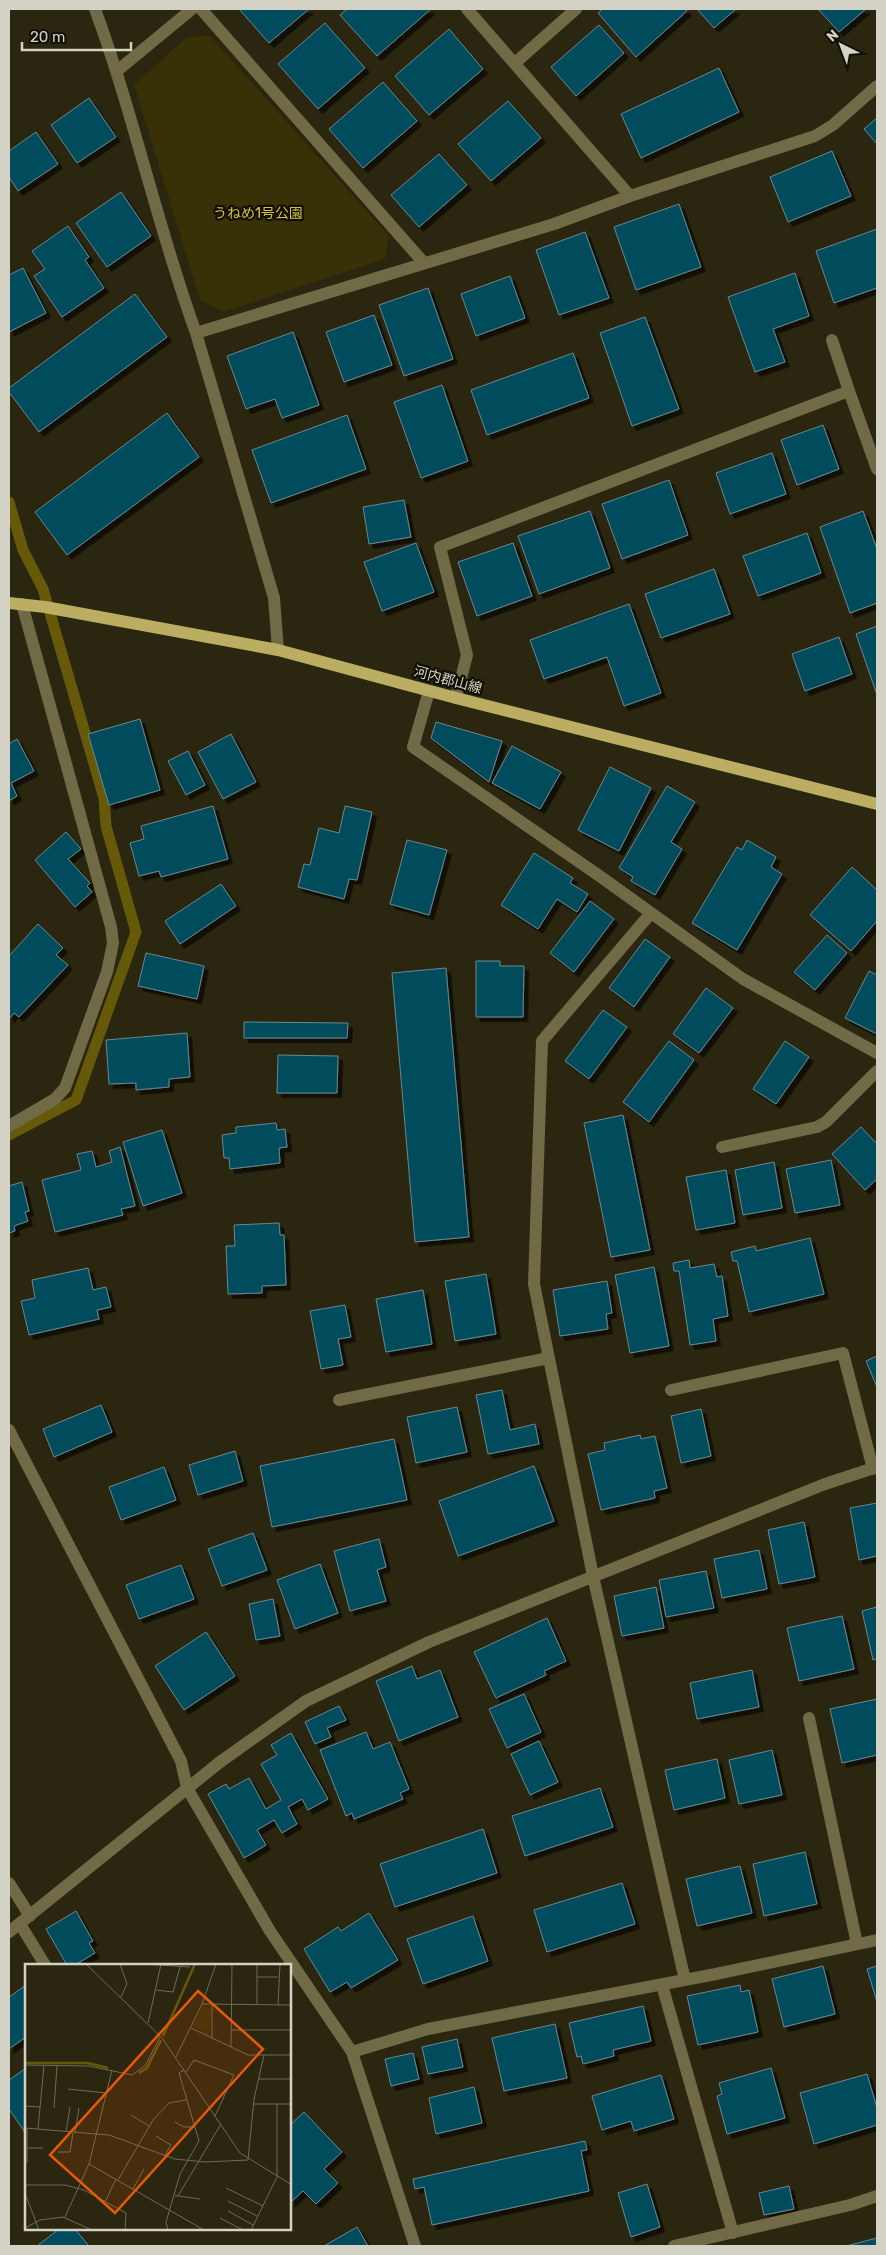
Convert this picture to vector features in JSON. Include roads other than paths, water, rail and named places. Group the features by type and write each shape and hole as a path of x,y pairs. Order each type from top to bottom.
{"main road":[{"name":"河内郡山線","path":"9,603 45,607 278,650 456,698 877,804"}],"street":[{"path":"94,9 117,71 181,292 196,333 274,598 278,650"},
{"path":"117,71 192,9"},
{"path":"201,9 424,263"},
{"path":"467,9 630,196"},
{"path":"515,63 576,9"},
{"path":"196,333 554,224 630,196 815,136 834,124 877,86"},
{"path":"832,340 849,391 875,456 877,470"},
{"path":"456,698 467,655 440,547 849,391"},
{"path":"9,1126 55,1099 65,1088 107,972 113,942 111,927 22,604"},
{"path":"429,691 413,747 743,979 877,1053"},
{"path":"651,913 542,1041 534,1284 593,1576 685,1980"},
{"path":"722,1147 817,1127 826,1122 877,1071"},
{"path":"9,1932 220,1762 306,1701 429,1642 825,1484 875,1468 843,1353 670,1390"},
{"path":"339,1400 549,1358"},
{"path":"9,1430 181,1761 187,1788 270,1931 352,2052 415,2246"},
{"path":"809,1718 858,1944"},
{"path":"9,1883 45,1964"},
{"path":"352,2052 428,2029 662,1985 877,1940"},
{"path":"662,1985 733,2233"},
{"path":"674,2246 850,2205 877,2196"}],"waterway":[{"path":"9,502 23,550 43,589 104,798 106,826 136,932 76,1100 9,1135"}],"park label":[{"name":"うねめ1号公園","path":"258,213"}]}
